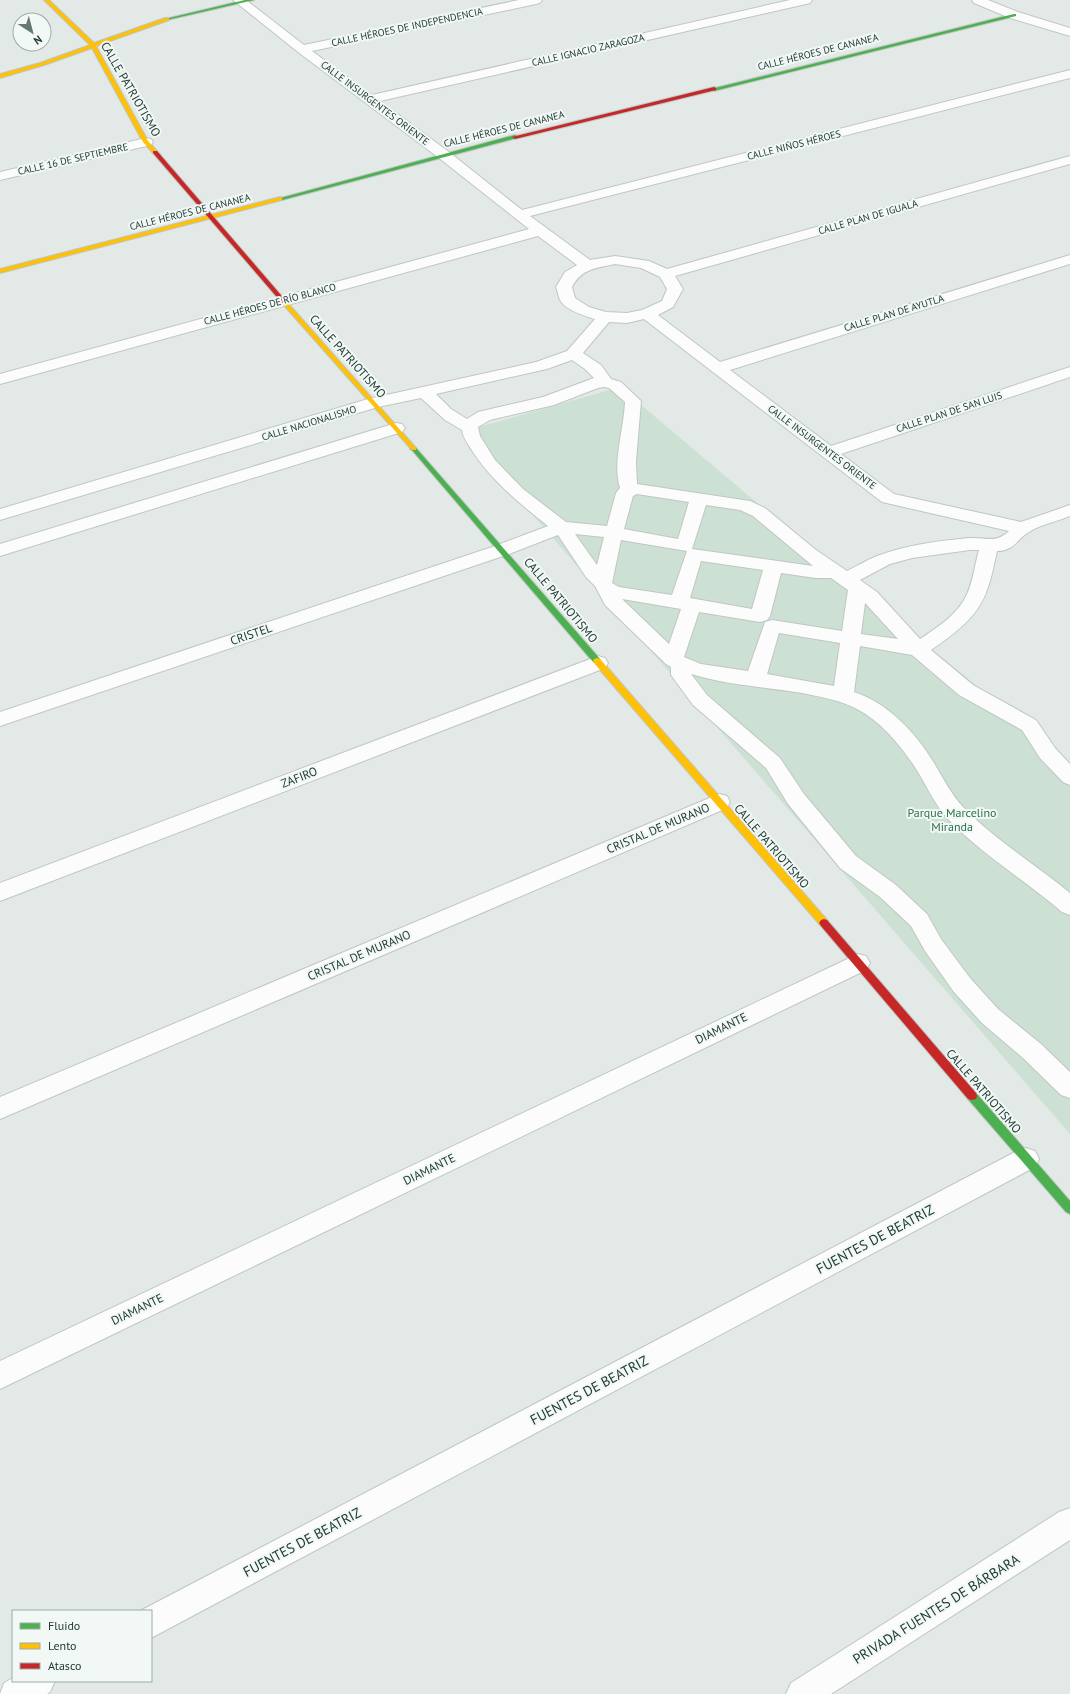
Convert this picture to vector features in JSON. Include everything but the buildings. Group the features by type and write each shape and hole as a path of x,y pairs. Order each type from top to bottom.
{"street":[{"name":"CALLE PATRIOTISMO","path":"46,0 92,44 146,142 283,301 502,550 1070,1209"},
{"name":"CALLE HÉROES DE INDEPENDENCIA","path":"302,49 536,0"},
{"name":"CALLE IGNACIO ZARAGOZA","path":"371,100 806,0"},
{"path":"978,0 1014,15 1070,32"},
{"path":"0,76 26,69 165,19 244,1"},
{"name":"CALLE INSURGENTES ORIENTE","path":"244,1 302,49 444,155 519,215 587,265"},
{"name":"CALLE HÉROES DE CANANEA","path":"0,271 212,218 444,155 1014,15"},
{"name":"CALLE NIÑOS HÉROES","path":"519,215 1070,74"},
{"name":"CALLE 16 DE SEPTIEMBRE","path":"0,176 146,142"},
{"name":"CALLE PLAN DE IGUALA","path":"666,274 1070,160"},
{"name":"CALLE HÉROES DE RÍO BLANCO","path":"0,378 540,231"},
{"name":"CALLE PLAN DE AYUTLA","path":"718,368 1070,259"},
{"path":"614,260 644,264 666,274 675,289 668,304 647,314 627,318 605,317 583,310 568,300 564,287 570,275 587,265 614,260"},
{"name":"CALLE INSURGENTES ORIENTE","path":"647,314 888,498 1022,528"},
{"name":"CALLE NACIONALISMO","path":"0,515 374,403 541,366 573,354 605,317"},
{"path":"573,354 601,373 604,382"},
{"name":"CALLE PLAN DE SAN LUIS","path":"829,452 1070,372"},
{"path":"630,490 626,481 629,440 634,413 633,401 615,385 604,382 596,383 548,401 484,416 474,421 470,427 471,436 489,463 517,493 562,528 593,573 603,584 614,592 686,604 851,639 918,649 931,641 960,617 972,603 980,582 989,546"},
{"path":"425,392 458,423 470,427"},
{"path":"0,550 396,428"},
{"path":"1070,777 1047,753 1029,725 966,690 918,649 870,596 809,554 753,508 744,505 637,489 630,490 625,493 614,533 603,584 612,601 677,662 692,668 843,695 865,704 891,724 917,754 954,811 979,835 1052,890 1070,906"},
{"path":"700,499 689,550 686,604 677,662 681,675 700,700 773,763 796,799 848,862 888,891 919,920 933,945 962,985 990,1016 1032,1051 1070,1088"},
{"path":"562,528 568,526 614,533 689,550 773,566 816,572 847,579 883,560 910,552 970,544 989,546 1000,545 1010,541 1022,528 1070,510"},
{"name":"CRISTEL","path":"0,719 502,550 562,528"},
{"path":"755,679 766,621 773,566"},
{"path":"843,695 851,639 847,579"},
{"name":"ZAFIRO","path":"0,892 598,663"},
{"name":"CRISTAL DE MURANO","path":"0,1108 719,802"},
{"name":"DIAMANTE","path":"0,1375 858,963"},
{"name":"FUENTES DE BEATRIZ","path":"152,1621 1026,1159"},
{"name":"PRIVADA FUENTES DE BÁRBARA","path":"802,1694 1070,1523"},
{"path":"15,1694 37,1682"}],"green space":[{"name":"Parque Marcelino Miranda","path":"620,387 847,579 1070,763 1070,1134 461,432"}],"traffic: fast":[{"path":"167,19 252,0"},
{"path":"714,89 1014,15"},
{"path":"280,199 515,137"},
{"path":"414,449 597,661"},
{"path":"972,1096 1070,1209"}],"traffic: slow":[{"path":"46,0 92,44 146,142 155,152"},
{"path":"0,76 42,64 167,19"},
{"path":"0,271 280,199"},
{"path":"284,302 414,449"},
{"path":"597,661 824,923"}],"traffic: jam":[{"path":"515,137 714,89"},
{"path":"155,152 284,302"},
{"path":"824,923 972,1096"}]}
